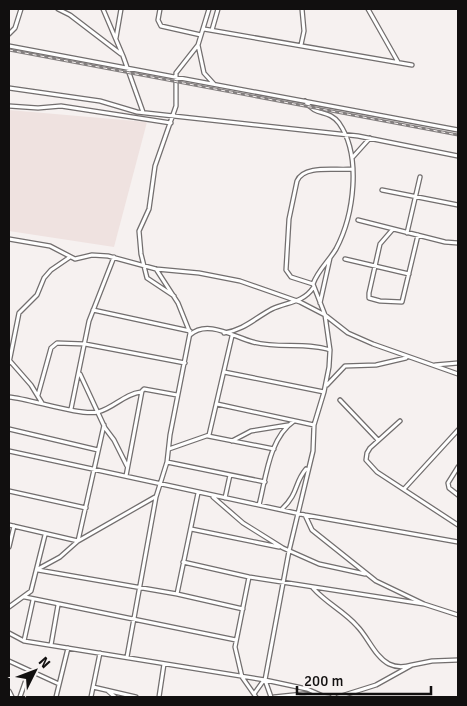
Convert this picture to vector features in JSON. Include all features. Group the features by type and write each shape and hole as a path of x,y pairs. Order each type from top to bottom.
{"street":[{"path":"9,34 14,28 21,9"},
{"path":"58,9 70,15 123,56"},
{"path":"103,9 123,56 143,112"},
{"path":"116,39 121,9"},
{"path":"160,9 158,20 162,26 201,35"},
{"path":"174,296 148,280 139,231 149,209 155,166 173,116 177,98 176,71 198,45 209,9"},
{"path":"212,30 218,9"},
{"path":"301,45 304,31 302,9"},
{"path":"368,9 398,62"},
{"path":"204,29 412,64"},
{"path":"198,45 204,73 215,84"},
{"path":"9,46 458,130"},
{"path":"9,88 100,101 143,112 346,134 458,156"},
{"path":"223,333 242,329 270,310 308,295 342,234 348,210 352,169 352,159 346,134 331,115 315,112 305,101"},
{"path":"9,106 38,108 60,106 171,124"},
{"path":"352,159 359,148 370,138"},
{"path":"249,577 235,650 242,677 255,696 264,680 289,551 314,444 314,425 324,392 330,350 325,314 313,286 291,276 286,270 289,219 298,178 308,171 352,169"},
{"path":"407,233 420,177"},
{"path":"382,190 458,205"},
{"path":"358,220 445,242 458,243"},
{"path":"394,229 380,244 369,298 380,301 402,302 418,235"},
{"path":"9,239 50,246 75,259 96,255 114,257 156,269 227,278 298,300 325,314 352,335 409,358 458,374"},
{"path":"42,404 38,395 9,360 19,313 37,296 44,278 51,270 70,257"},
{"path":"71,409 93,310 114,257"},
{"path":"320,304 330,258"},
{"path":"345,258 409,274"},
{"path":"127,657 156,497 167,462 177,395 190,336 190,331 174,296 156,269"},
{"path":"93,310 190,331"},
{"path":"190,336 195,331 203,328 271,346 315,347 330,350"},
{"path":"208,436 232,336"},
{"path":"38,395 53,344 86,344 185,363"},
{"path":"325,387 345,366 376,365 409,358"},
{"path":"432,365 458,363"},
{"path":"224,372 324,392"},
{"path":"79,374 127,467"},
{"path":"9,397 71,409 98,412 144,389 177,395"},
{"path":"126,476 141,392"},
{"path":"340,400 378,440"},
{"path":"217,404 314,425"},
{"path":"400,420 378,440 367,453 366,460 377,472 458,524"},
{"path":"259,505 274,449 282,430 294,421"},
{"path":"78,541 104,425"},
{"path":"231,441 251,431 288,425"},
{"path":"9,429 98,450"},
{"path":"404,489 458,430"},
{"path":"169,448 208,436 274,449"},
{"path":"9,451 94,471 126,476 305,515 458,542"},
{"path":"167,462 265,482"},
{"path":"281,510 294,497 300,479 308,466"},
{"path":"458,467 448,483 449,488 458,495"},
{"path":"225,498 230,475"},
{"path":"9,491 86,508"},
{"path":"177,594 198,492"},
{"path":"210,495 243,523 283,548 319,564 367,575"},
{"path":"38,569 60,557 78,541 156,497"},
{"path":"305,515 312,530 367,575 424,604 458,615"},
{"path":"9,525 78,541"},
{"path":"9,547 14,526"},
{"path":"191,529 283,548"},
{"path":"9,607 31,591 38,569 45,534"},
{"path":"183,562 249,577 424,604"},
{"path":"38,569 177,594 243,609"},
{"path":"313,587 329,604 358,626 389,664 398,667 432,661 458,660"},
{"path":"24,596 33,600 236,640"},
{"path":"24,641 33,600"},
{"path":"51,645 58,605"},
{"path":"10,633 24,641 264,680 307,689 323,696"},
{"path":"56,697 68,648"},
{"path":"91,697 100,653"},
{"path":"9,661 60,684"},
{"path":"159,697 164,664"},
{"path":"338,697 376,685 412,665"},
{"path":"20,697 29,671"},
{"path":"264,680 273,697 303,694 329,697"},
{"path":"93,687 136,697"},
{"path":"108,690 115,697"},
{"path":"9,691 12,697"}],"shaded area":[{"path":"9,110 147,122 114,247 9,231"}],"railway":[{"path":"9,50 458,135"}]}
